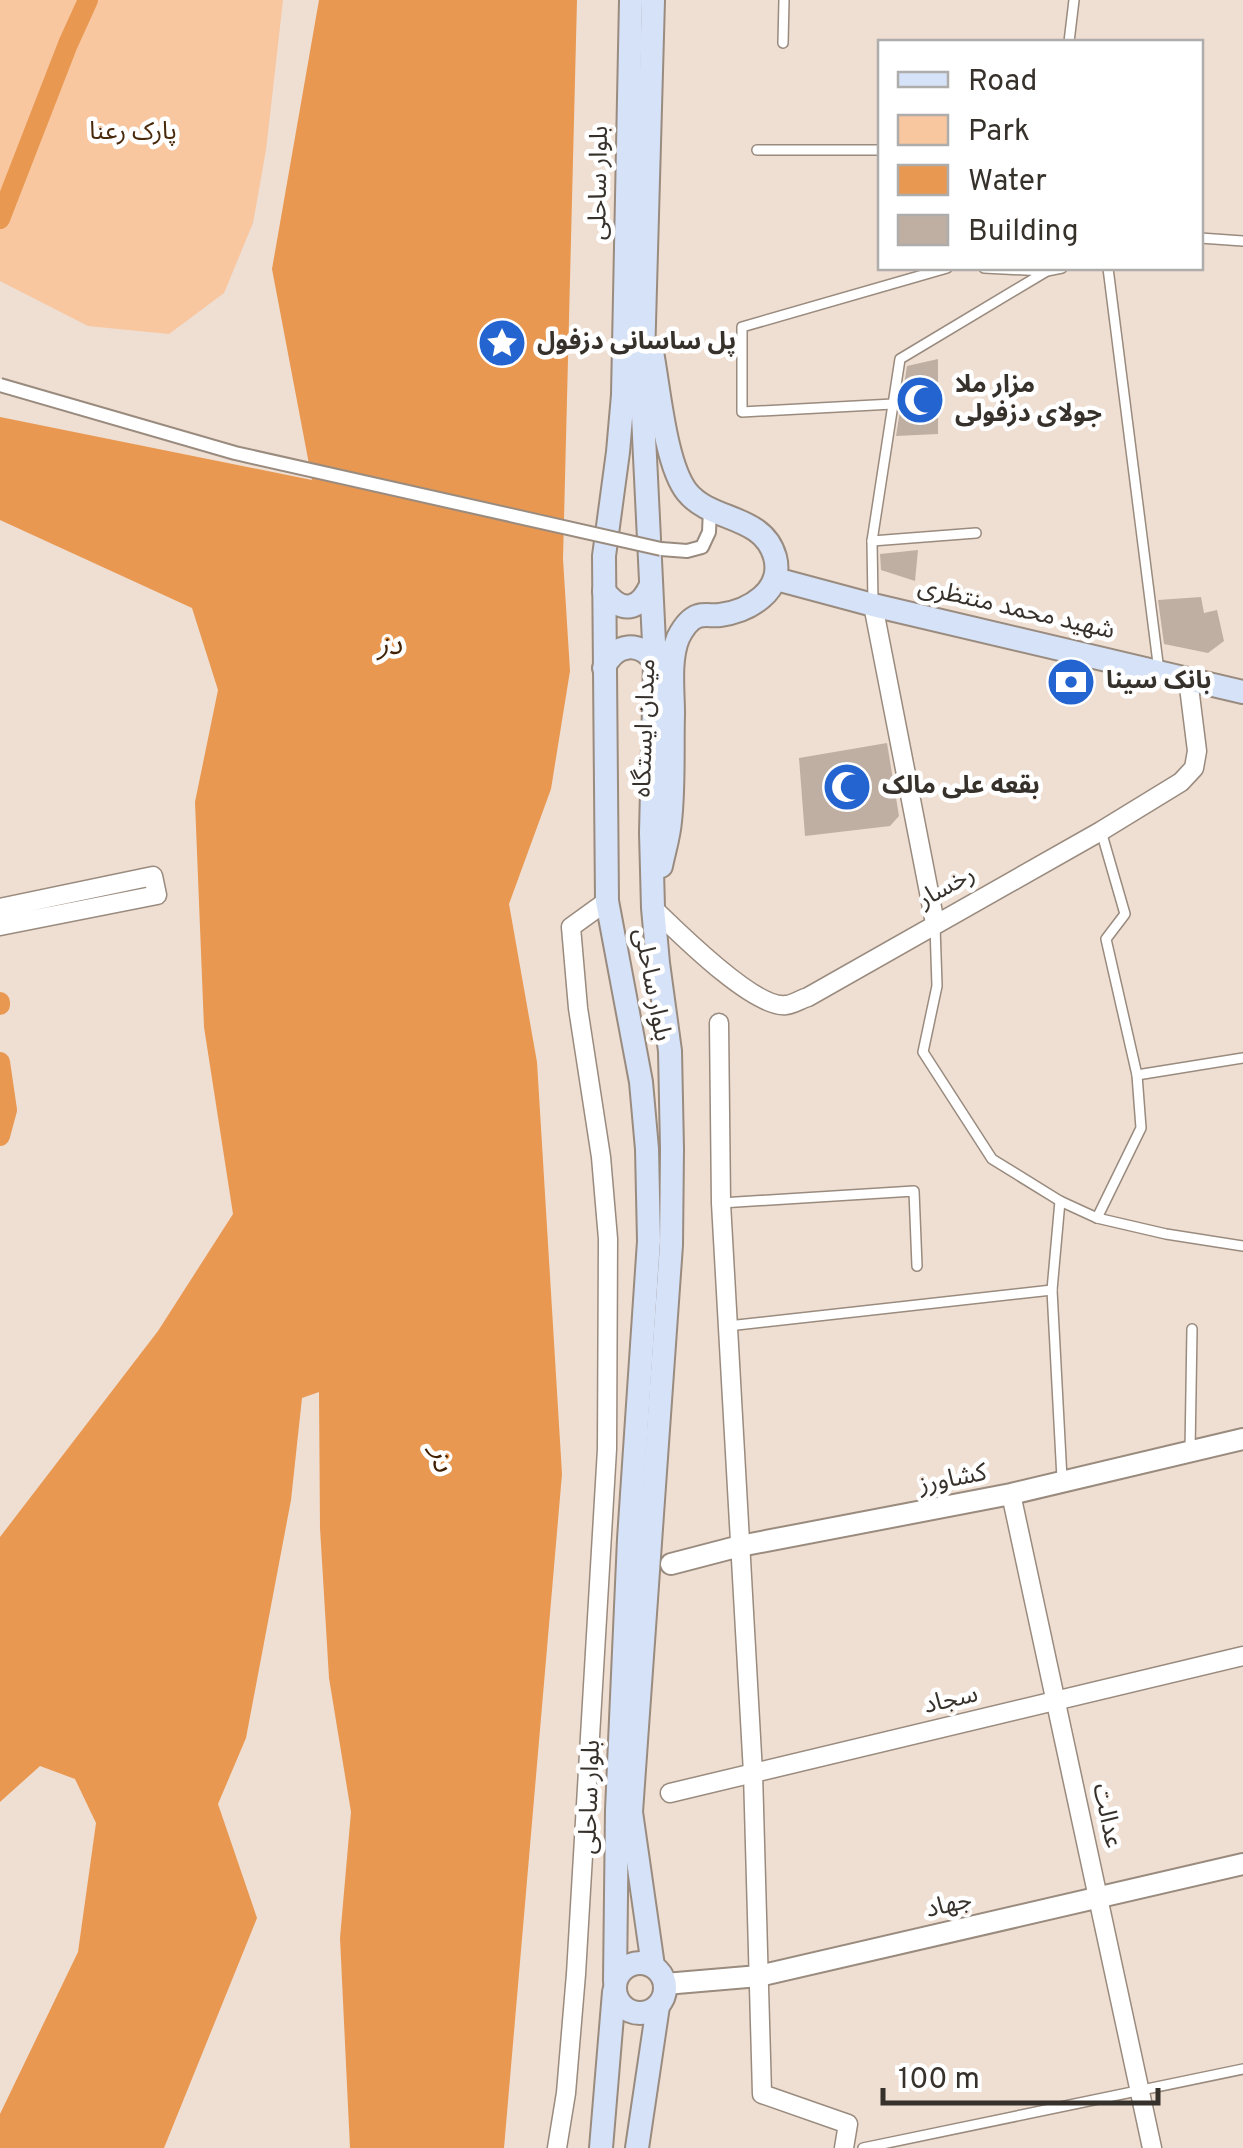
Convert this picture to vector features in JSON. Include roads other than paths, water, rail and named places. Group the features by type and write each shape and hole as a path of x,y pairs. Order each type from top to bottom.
{"main road":[{"name":"بلوار ساحلی","path":"601,2148 615,1986 617,1810 629,1540 649,1241 641,1082 607,902 604,556 623,395 631,0"},
{"name":"بلوار ساحلی","path":"637,2148 659,1985 631,1812 671,1246 672,1150 670,1051 653,908 655,663 642,395 653,0"},
{"path":"644,307 674,467 686,492 710,509 753,526 770,543 776,560 776,578"},
{"name":"شهید محمد منتظری","path":"776,578 873,605 1243,692"},
{"name":"میدان ایستگاه","path":"653,908 670,822 677,641 692,618 745,608 764,596 776,578"},
{"path":"604,591 614,604 630,608 644,600 651,586"},
{"path":"604,668 614,652 632,646 642,649 655,663"},
{"path":"636,1057 655,1064 670,1051"},
{"path":"642,1963 659,1985 649,2012 638,2014 618,2002 615,1986 621,1971 630,1964 642,1963"}],"street":[{"path":"0,385 235,454 661,548 686,551 702,546 709,532 710,509"},
{"path":"873,605 935,923"},
{"name":"رخسار","path":"653,908 735,981 765,1001 785,1006 808,997 1182,782 1194,768 1197,751 1188,678"},
{"path":"0,908 78,901 0,926"},
{"path":"557,2148 576,1974 607,1431 608,1239 578,1008 572,927 607,902"},
{"path":"719,1023 721,1203 753,1773 762,2094 848,2124 844,2148"},
{"name":"کشاورز","path":"671,1564 740,1546 1011,1494 1243,1438"},
{"name":"عدالت","path":"1011,1494 1152,2148"},
{"name":"سجاد","path":"670,1793 1243,1656"},
{"name":"جهاد","path":"659,1985 759,1976 1243,1864"}],"lane":[{"path":"783,43 784,0"},
{"path":"1069,40 1074,0"},
{"path":"757,150 878,150"},
{"path":"1203,238 1243,241"},
{"path":"892,404 742,412 742,328 940,270"},
{"path":"873,605 872,541 900,359 1045,270"},
{"path":"1108,270 1159,672"},
{"path":"872,541 976,532"},
{"path":"1096,1218 1141,1128 1138,1075 1106,939 1126,914 1101,831"},
{"path":"935,923 937,986 923,1052 992,1159 1096,1218 1243,1246"},
{"path":"1138,1075 1243,1058"},
{"path":"721,1203 914,1191 917,1266"},
{"path":"1060,1201 1052,1290 1062,1482"},
{"path":"728,1326 1052,1290"},
{"path":"1190,1451 1192,1328"},
{"path":"863,2148 1243,2069"}],"water":[{"name":"دز","path":"319,0 577,0 563,559 570,671 551,789 509,904 537,1062 562,1474 504,2148 350,2148 340,1938 351,1812 329,1678 320,1528 319,1392 302,1398 291,1500 246,1738 218,1804 257,1918 164,2148 0,2148 0,2114 78,1952 96,1823 75,1779 40,1766 0,1802 0,1537 158,1331 233,1214 204,1027 195,802 218,690 192,608 0,520 0,417 312,480 272,269"}],"waterway":[{"path":"0,219 88,0"},
{"path":"0,1062 7,1110 0,1136"}],"place":[{"name":"پل ساسانی دزفول","path":"502,343"},
{"name":"مزار ملا جولای دزفولی","path":"920,400"},
{"name":"بانک سینا","path":"1071,682"},
{"name":"بقعه علی مالک","path":"847,787"}],"park label":[{"name":"پارک رعنا","path":"133,133"}]}
